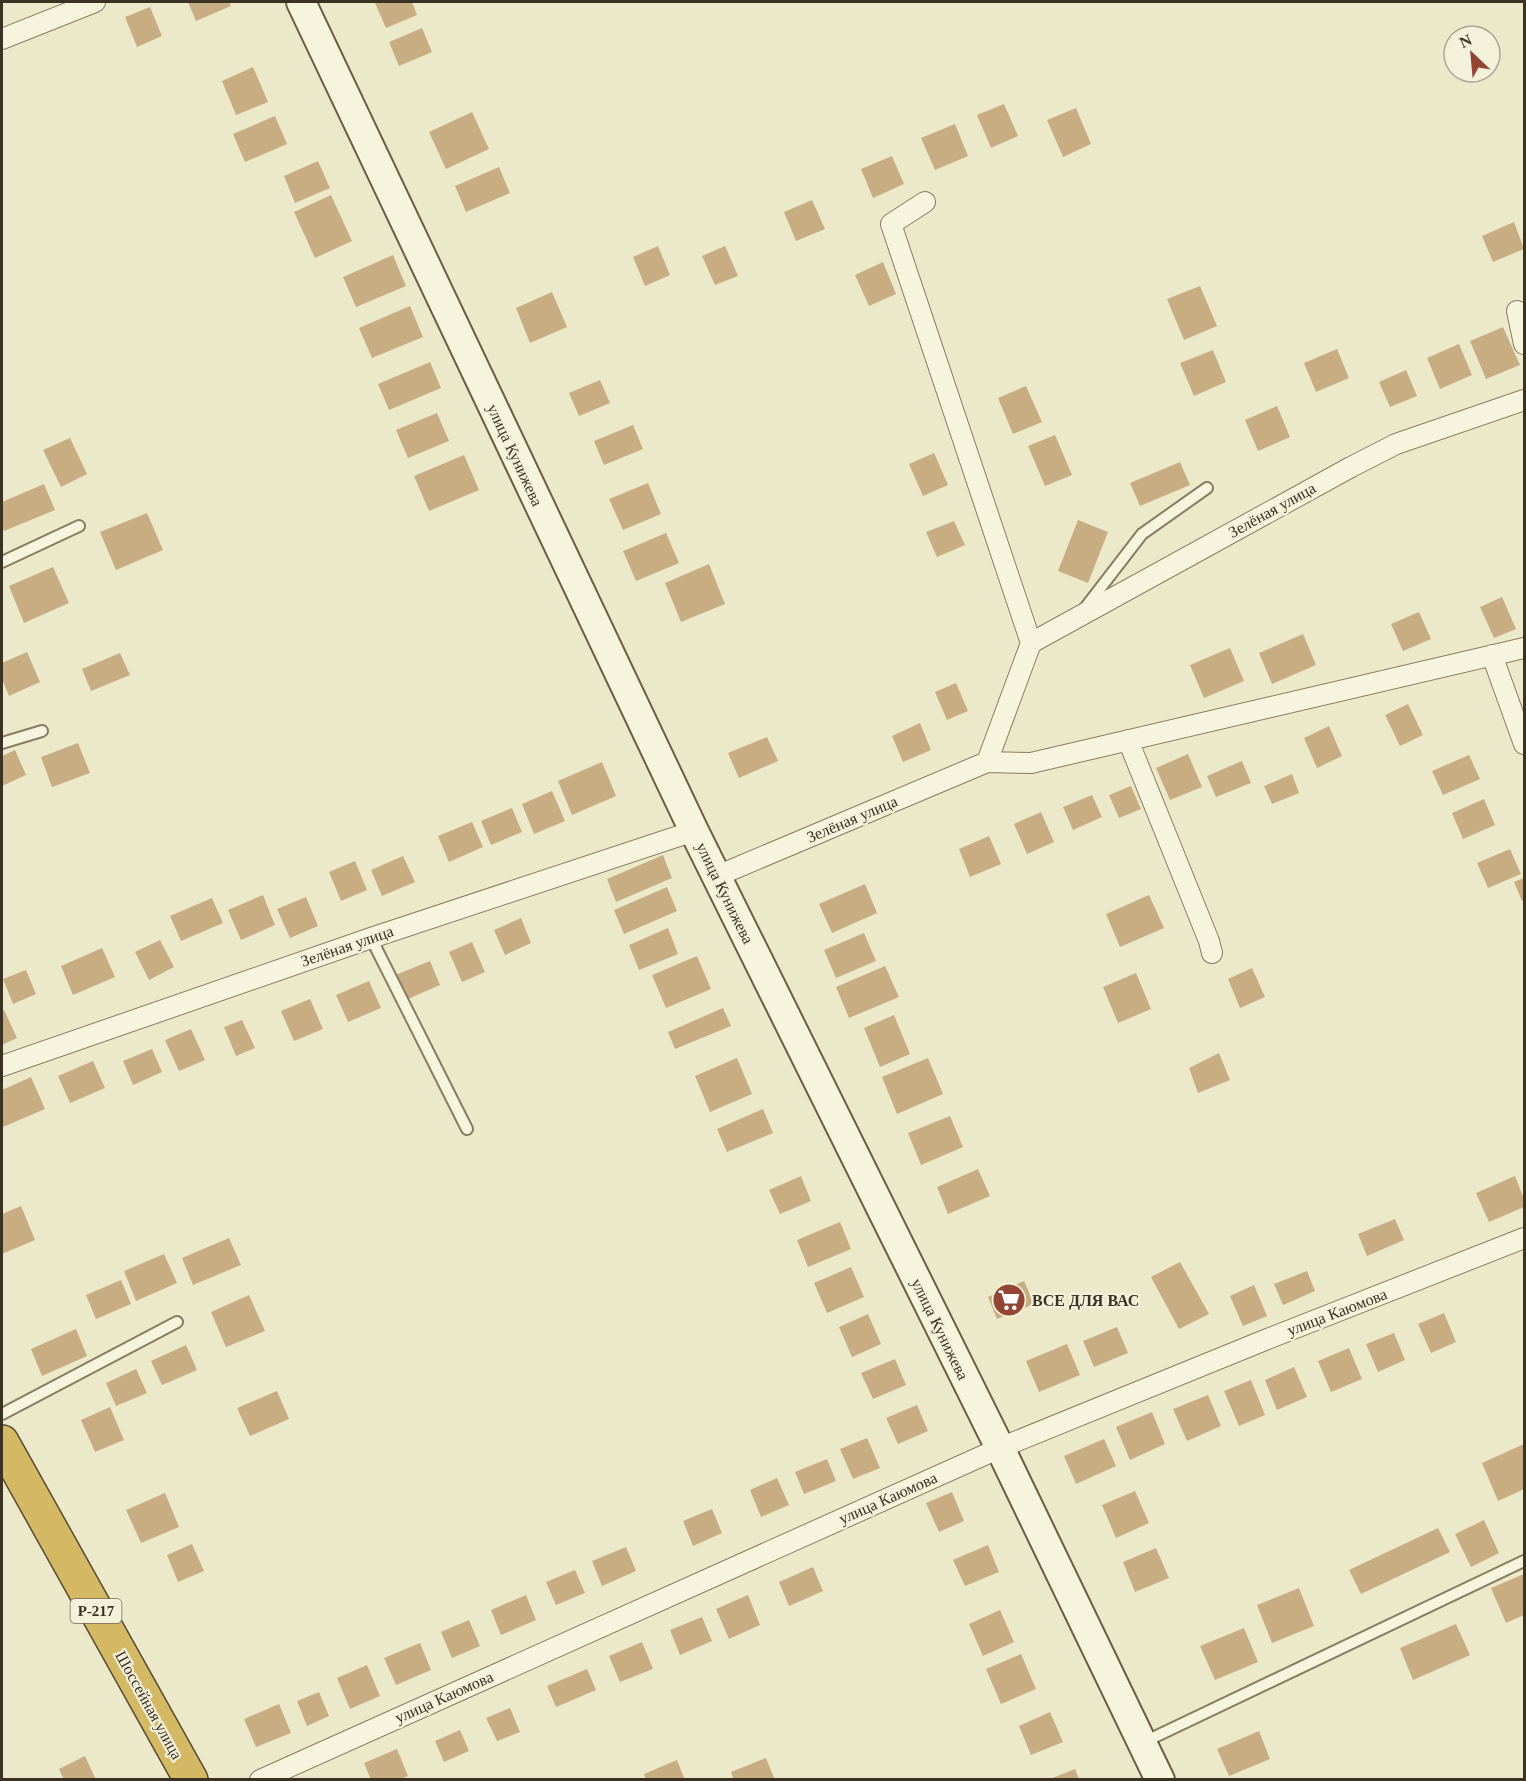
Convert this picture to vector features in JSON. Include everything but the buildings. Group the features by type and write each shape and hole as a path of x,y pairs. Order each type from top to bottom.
{"highway":[{"name":"Шоссейная улица","path":"2,1442 191,1779"}],"street":[{"path":"2,39 95,2"},
{"name":"улица Кунижева","path":"301,2 694,831 1000,1448 1160,1779"},
{"path":"925,202 891,224 1031,643 987,762"},
{"path":"1517,311 1524,344"},
{"name":"Зелёная улица","path":"1031,643 1351,466 1396,444 1524,400"},
{"name":"Зелёная улица","path":"717,876 987,762 1031,763 1524,648"},
{"path":"1492,655 1524,744"},
{"path":"1128,740 1205,930 1212,953"},
{"name":"Зелёная улица","path":"2,1066 371,938 694,831"},
{"name":"улица Каюмова","path":"260,1779 1000,1448 1524,1238"}],"lane":[{"path":"1080,616 1142,534 1208,488"},
{"path":"2,562 79,526"},
{"path":"2,743 42,731"},
{"path":"371,938 466,1129"},
{"path":"2,1414 177,1322"},
{"path":"1142,1743 1524,1561"}],"place":[{"name":"ВСЕ ДЛЯ ВАС","path":"1009,1300"}]}
